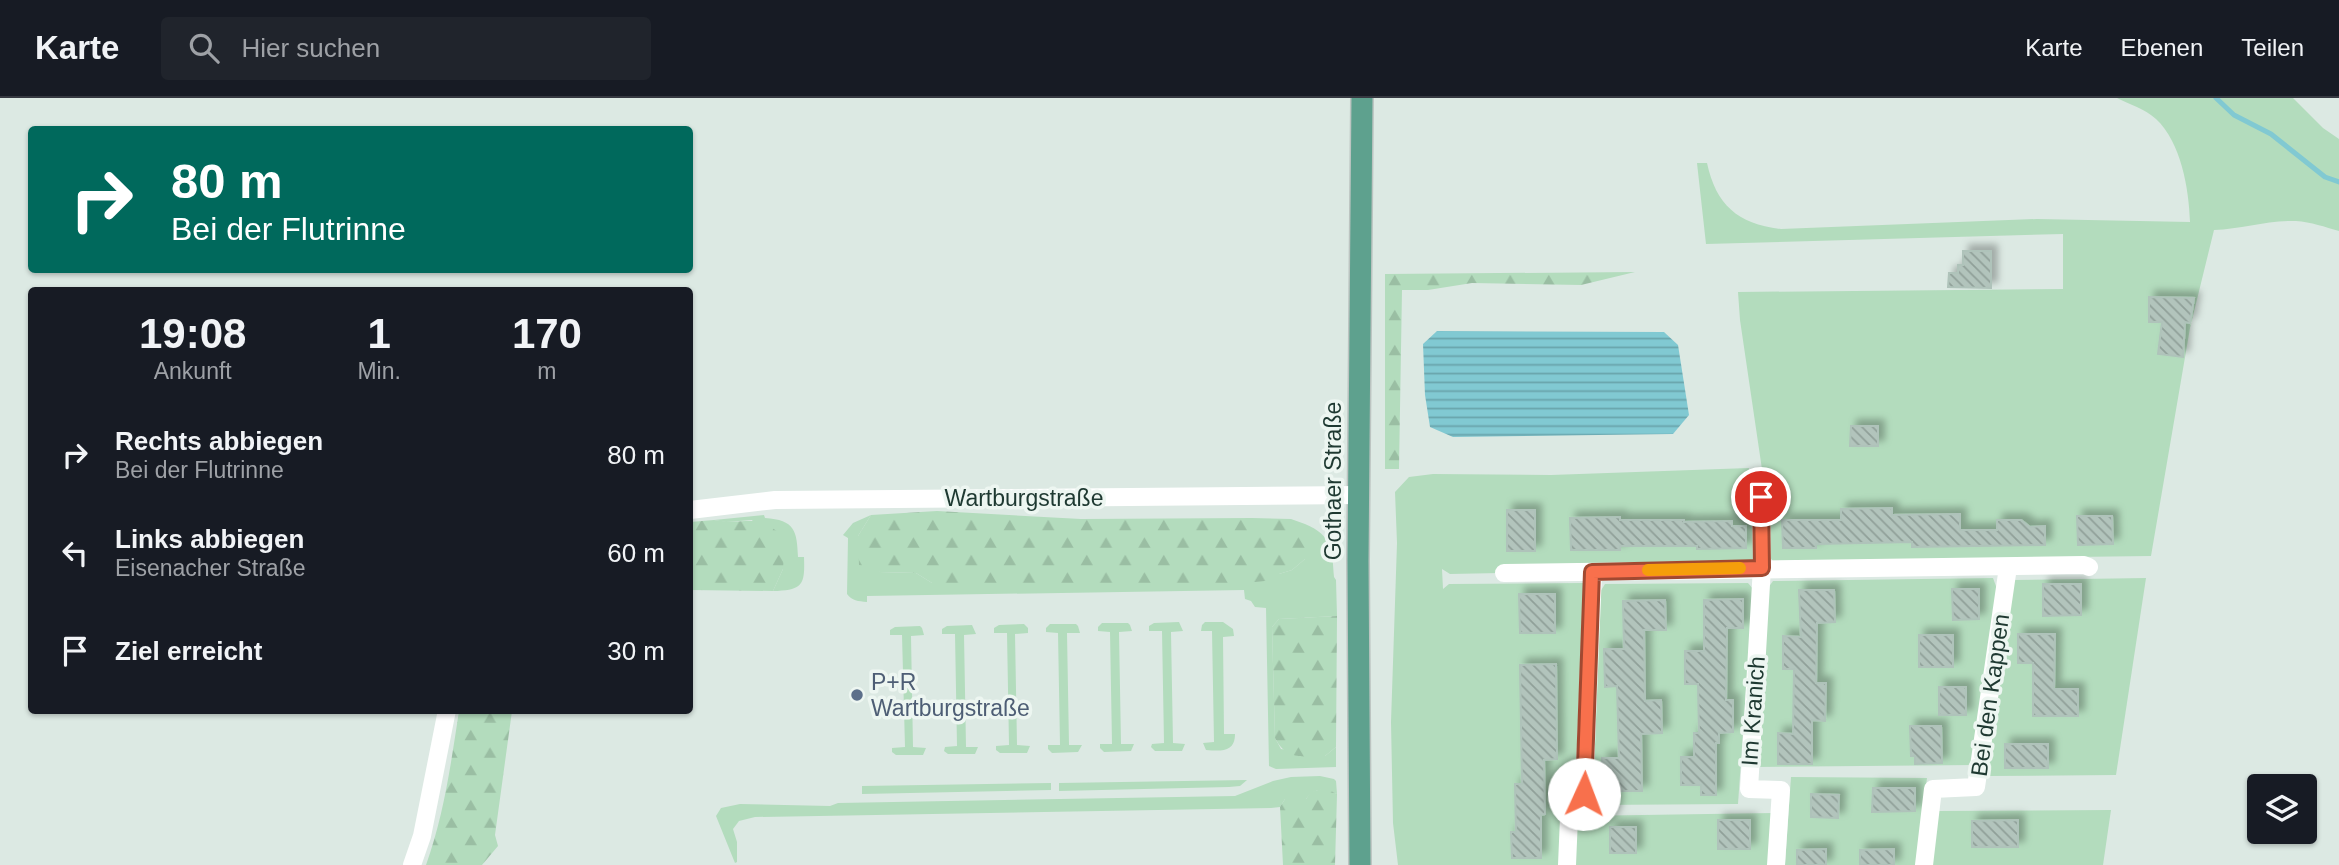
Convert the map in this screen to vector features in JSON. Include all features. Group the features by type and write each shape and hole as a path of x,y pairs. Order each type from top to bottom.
{"main road":[{"name":"Gothaer Straße","path":"1360,865 1362,98"}],"street":[{"name":"Wartburgstraße","path":"693,510 775,500 1359,495"},
{"path":"1761,497 1762,568"},
{"path":"1504,573 2084,565 2089,568"},
{"name":"Bei den Kappen","path":"1924,865 1933,789 1976,787 2008,567"},
{"name":"Im Kranich","path":"1762,568 1749,789 1781,790 1776,865"},
{"path":"1567,865 1570,794 1584,794 1592,572"},
{"path":"412,865 422,836 446,714"}],"green space":[{"path":"2117,98 2293,98 2323,128 2339,139 2339,231 2296,221 2214,230 2190,328 2151,556 1773,561 1769,556 1768,510 1738,292 2063,289 2063,234 1706,244 1697,163 1707,163 1716,190 1731,210 1753,222 1781,229 2037,219 2190,222 2182,167 2172,140 2152,115"},
{"path":"1635,272 1581,285 1472,283 1428,290 1402,290 1399,469 1385,469 1385,274"},
{"path":"1749,468 1754,502 1756,557 1753,561 1500,565 1500,573 1450,574 1442,569 1443,589 1449,584 1585,583 1579,770 1563,771 1559,865 1398,865 1393,823 1391,722 1397,543 1395,492 1409,477 1433,474 1551,475"},
{"path":"937,511 1081,519 1291,519 1305,524 1305,559 1292,570 1279,574 1274,580 1245,583 932,583 916,573 880,572 859,565 858,536 871,515"},
{"path":"764,515 765,518 788,524 795,534 798,557 804,557 803,580 796,587 773,591 783,569 752,520 714,520"},
{"path":"871,515 858,536 880,572 916,573 932,583 1279,574 1292,570 1305,559 1305,524 1321,534 1329,545 1336,580 1337,616 1279,619 1272,627 1275,738 1281,749 1325,756 1336,747 1336,767 1276,769 1269,766 1266,608 1255,607 1251,601 1245,599 1244,590 867,596 867,602 858,601 847,594 848,538 843,535 853,523"},
{"path":"693,522 759,522 785,538 783,569 773,591 693,590"},
{"path":"1993,578 1997,589 1974,765 1756,767 1768,588 1773,581"},
{"path":"2146,578 2116,775 1987,776 2013,580"},
{"path":"1748,583 1753,589 1738,804 1593,805 1600,592 1605,584"},
{"path":"1337,616 1336,747 1325,756 1296,756 1285,751 1275,738 1272,627 1279,619"},
{"path":"1179,622 1183,631 1171,632 1173,743 1185,744 1182,751 1155,751 1151,747 1152,744 1164,743 1162,631 1149,631 1149,626 1154,623"},
{"path":"1205,622 1223,622 1233,629 1234,636 1223,637 1224,734 1235,734 1232,745 1226,750 1206,750 1203,743 1214,742 1212,631 1201,631"},
{"path":"1102,623 1128,623 1132,631 1119,632 1121,744 1134,744 1131,751 1104,752 1100,748 1100,744 1112,744 1110,632 1098,631"},
{"path":"1024,624 1028,633 1015,634 1017,745 1030,746 1027,753 1000,753 996,746 1009,745 1007,633 994,633 994,628 999,625"},
{"path":"1050,624 1076,624 1080,633 1067,633 1069,745 1082,745 1078,752 1052,753 1048,749 1048,745 1060,745 1058,633 1046,632"},
{"path":"972,625 976,634 964,635 966,747 978,747 975,754 948,754 944,751 945,747 957,746 955,634 942,634 942,629 947,626"},
{"path":"920,626 924,635 911,636 913,747 926,748 923,755 896,755 892,748 905,747 902,635 890,635 890,630 895,627"},
{"path":"459,714 512,714 495,835 498,846 482,865 426,865 450,769"},
{"path":"1320,776 1336,781 1337,794 1320,790 1313,792 1306,799 1285,799 1280,807 1271,808 755,817 739,821 733,829 737,842 735,863 716,816 721,808 740,804 830,806 838,803 1235,796 1273,781"},
{"path":"1791,777 1927,778 1916,865 1785,865"},
{"path":"1247,780 1240,786 1229,787 1059,791 1059,783"},
{"path":"1051,783 1051,790 862,794 862,786"},
{"path":"1325,788 1337,794 1335,865 1283,865 1280,807 1285,799 1306,799 1311,792"},
{"path":"2111,810 2103,865 1932,865 1938,811"},
{"path":"1774,813 1770,865 1575,865 1576,816"}],"water":[{"path":"1437,331 1664,332 1678,345 1689,415 1673,434 1453,437 1430,427 1425,395 1423,344"}],"building":[{"path":"1963,251 1991,251 1991,288 1948,287 1949,273 1958,273 1958,265 1963,265"},
{"path":"2149,297 2194,298 2190,323 2185,322 2183,357 2158,354 2162,322 2149,322"},
{"path":"1851,426 1878,426 1878,446 1850,446"},
{"path":"1892,508 1892,515 1960,514 1960,530 1997,530 1997,520 2021,520 2030,527 2045,526 2045,545 1912,547 1912,542 1816,544 1816,548 1783,548 1782,520 1841,520 1841,509"},
{"path":"1507,510 1535,510 1535,551 1507,551"},
{"path":"2077,516 2112,516 2113,544 2078,545"},
{"path":"1620,517 1620,520 1732,521 1732,526 1746,526 1746,548 1620,546 1620,550 1571,550 1570,518"},
{"path":"2043,584 2081,584 2081,615 2043,616"},
{"path":"1952,589 1979,589 1979,619 1953,620"},
{"path":"1799,590 1834,590 1835,622 1817,623 1816,683 1826,683 1825,721 1812,720 1812,764 1778,764 1778,733 1793,734 1794,669 1783,669 1783,636 1801,637"},
{"path":"1519,594 1555,594 1555,633 1520,633"},
{"path":"1743,599 1743,628 1727,628 1726,700 1733,700 1733,732 1719,733 1719,743 1716,743 1716,795 1701,795 1701,785 1681,785 1681,757 1694,757 1694,733 1699,733 1698,684 1685,684 1685,651 1704,651 1704,600"},
{"path":"1665,600 1666,630 1644,630 1645,701 1661,700 1662,733 1641,734 1642,791 1602,791 1602,758 1619,758 1617,686 1605,687 1604,649 1624,649 1623,601"},
{"path":"2018,634 2055,634 2054,689 2078,689 2078,716 2033,716 2033,663 2018,663"},
{"path":"1919,635 1953,635 1953,667 1919,667"},
{"path":"1556,664 1557,759 1544,760 1545,814 1541,815 1541,858 1512,858 1511,832 1516,832 1515,784 1522,784 1520,665"},
{"path":"1939,687 1966,687 1966,715 1939,715"},
{"path":"1910,726 1941,726 1942,763 1915,764 1915,756 1911,756"},
{"path":"2005,744 2048,744 2048,768 2005,768"},
{"path":"1873,788 1915,788 1915,811 1872,812"},
{"path":"1811,794 1839,795 1838,818 1811,817"},
{"path":"1718,820 1750,820 1750,849 1718,849"},
{"path":"2018,820 2018,847 1972,847 1972,821"},
{"path":"1610,827 1636,827 1636,853 1610,853"},
{"path":"1826,849 1826,865 1797,865 1797,850"},
{"path":"1894,849 1894,865 1860,865 1860,850"}],"waterway":[{"path":"2216,98 2234,115 2271,134 2325,177 2339,182"}],"slow traffic":[{"path":"1648,570 1740,568"}],"place":[{"name":"P+R Wartburgstraße","path":"857,695"}],"route":[{"path":"1584,794 1592,572 1762,568 1761,497"}]}
